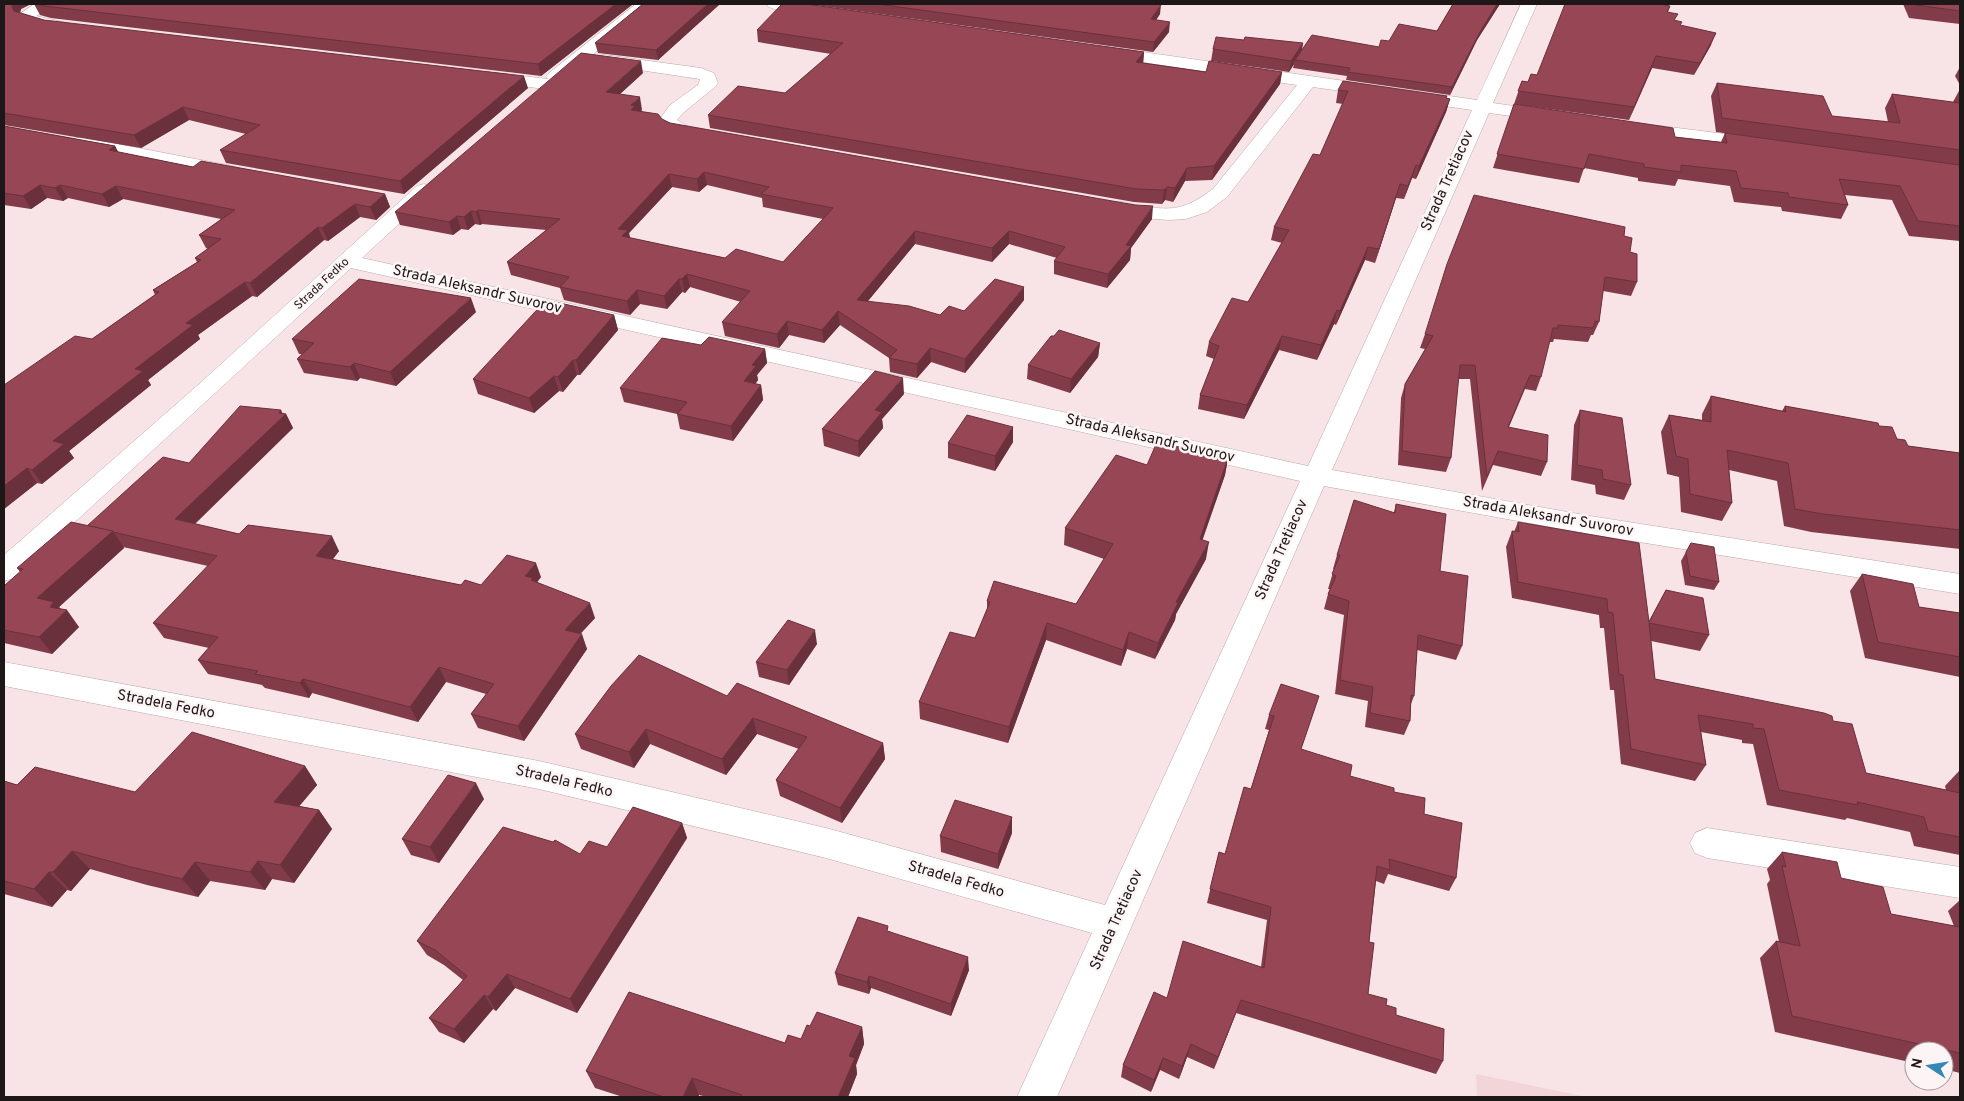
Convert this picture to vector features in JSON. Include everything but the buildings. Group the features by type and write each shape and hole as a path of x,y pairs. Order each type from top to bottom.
{"street":[{"path":"44,4 28,14 28,19 77,28"},
{"path":"524,103 645,4"},
{"path":"774,4 837,13"},
{"name":"Strada Tretiacov","path":"1037,1097 1529,4"},
{"path":"1093,50 1481,108 1569,119"},
{"path":"579,57 701,73 708,77 708,83 704,89 678,108 668,120 671,126 679,130 718,137"},
{"path":"467,75 546,84"},
{"path":"1096,203 1134,210 1166,213 1186,213 1202,206 1220,193 1309,81"},
{"path":"1618,126 1775,147"},
{"path":"59,139 252,176"},
{"name":"Strada Fedko","path":"4,571 347,261 399,202 438,178"},
{"name":"Strada Aleksandr Suvorov","path":"347,261 1316,476 1590,525 1960,584"},
{"name":"Stradela Fedko","path":"4,674 539,775 826,843 1116,924"},
{"path":"1707,843 1960,883"}],"shaded area":[{"path":"1476,1074 1587,1097 1477,1097"}]}
